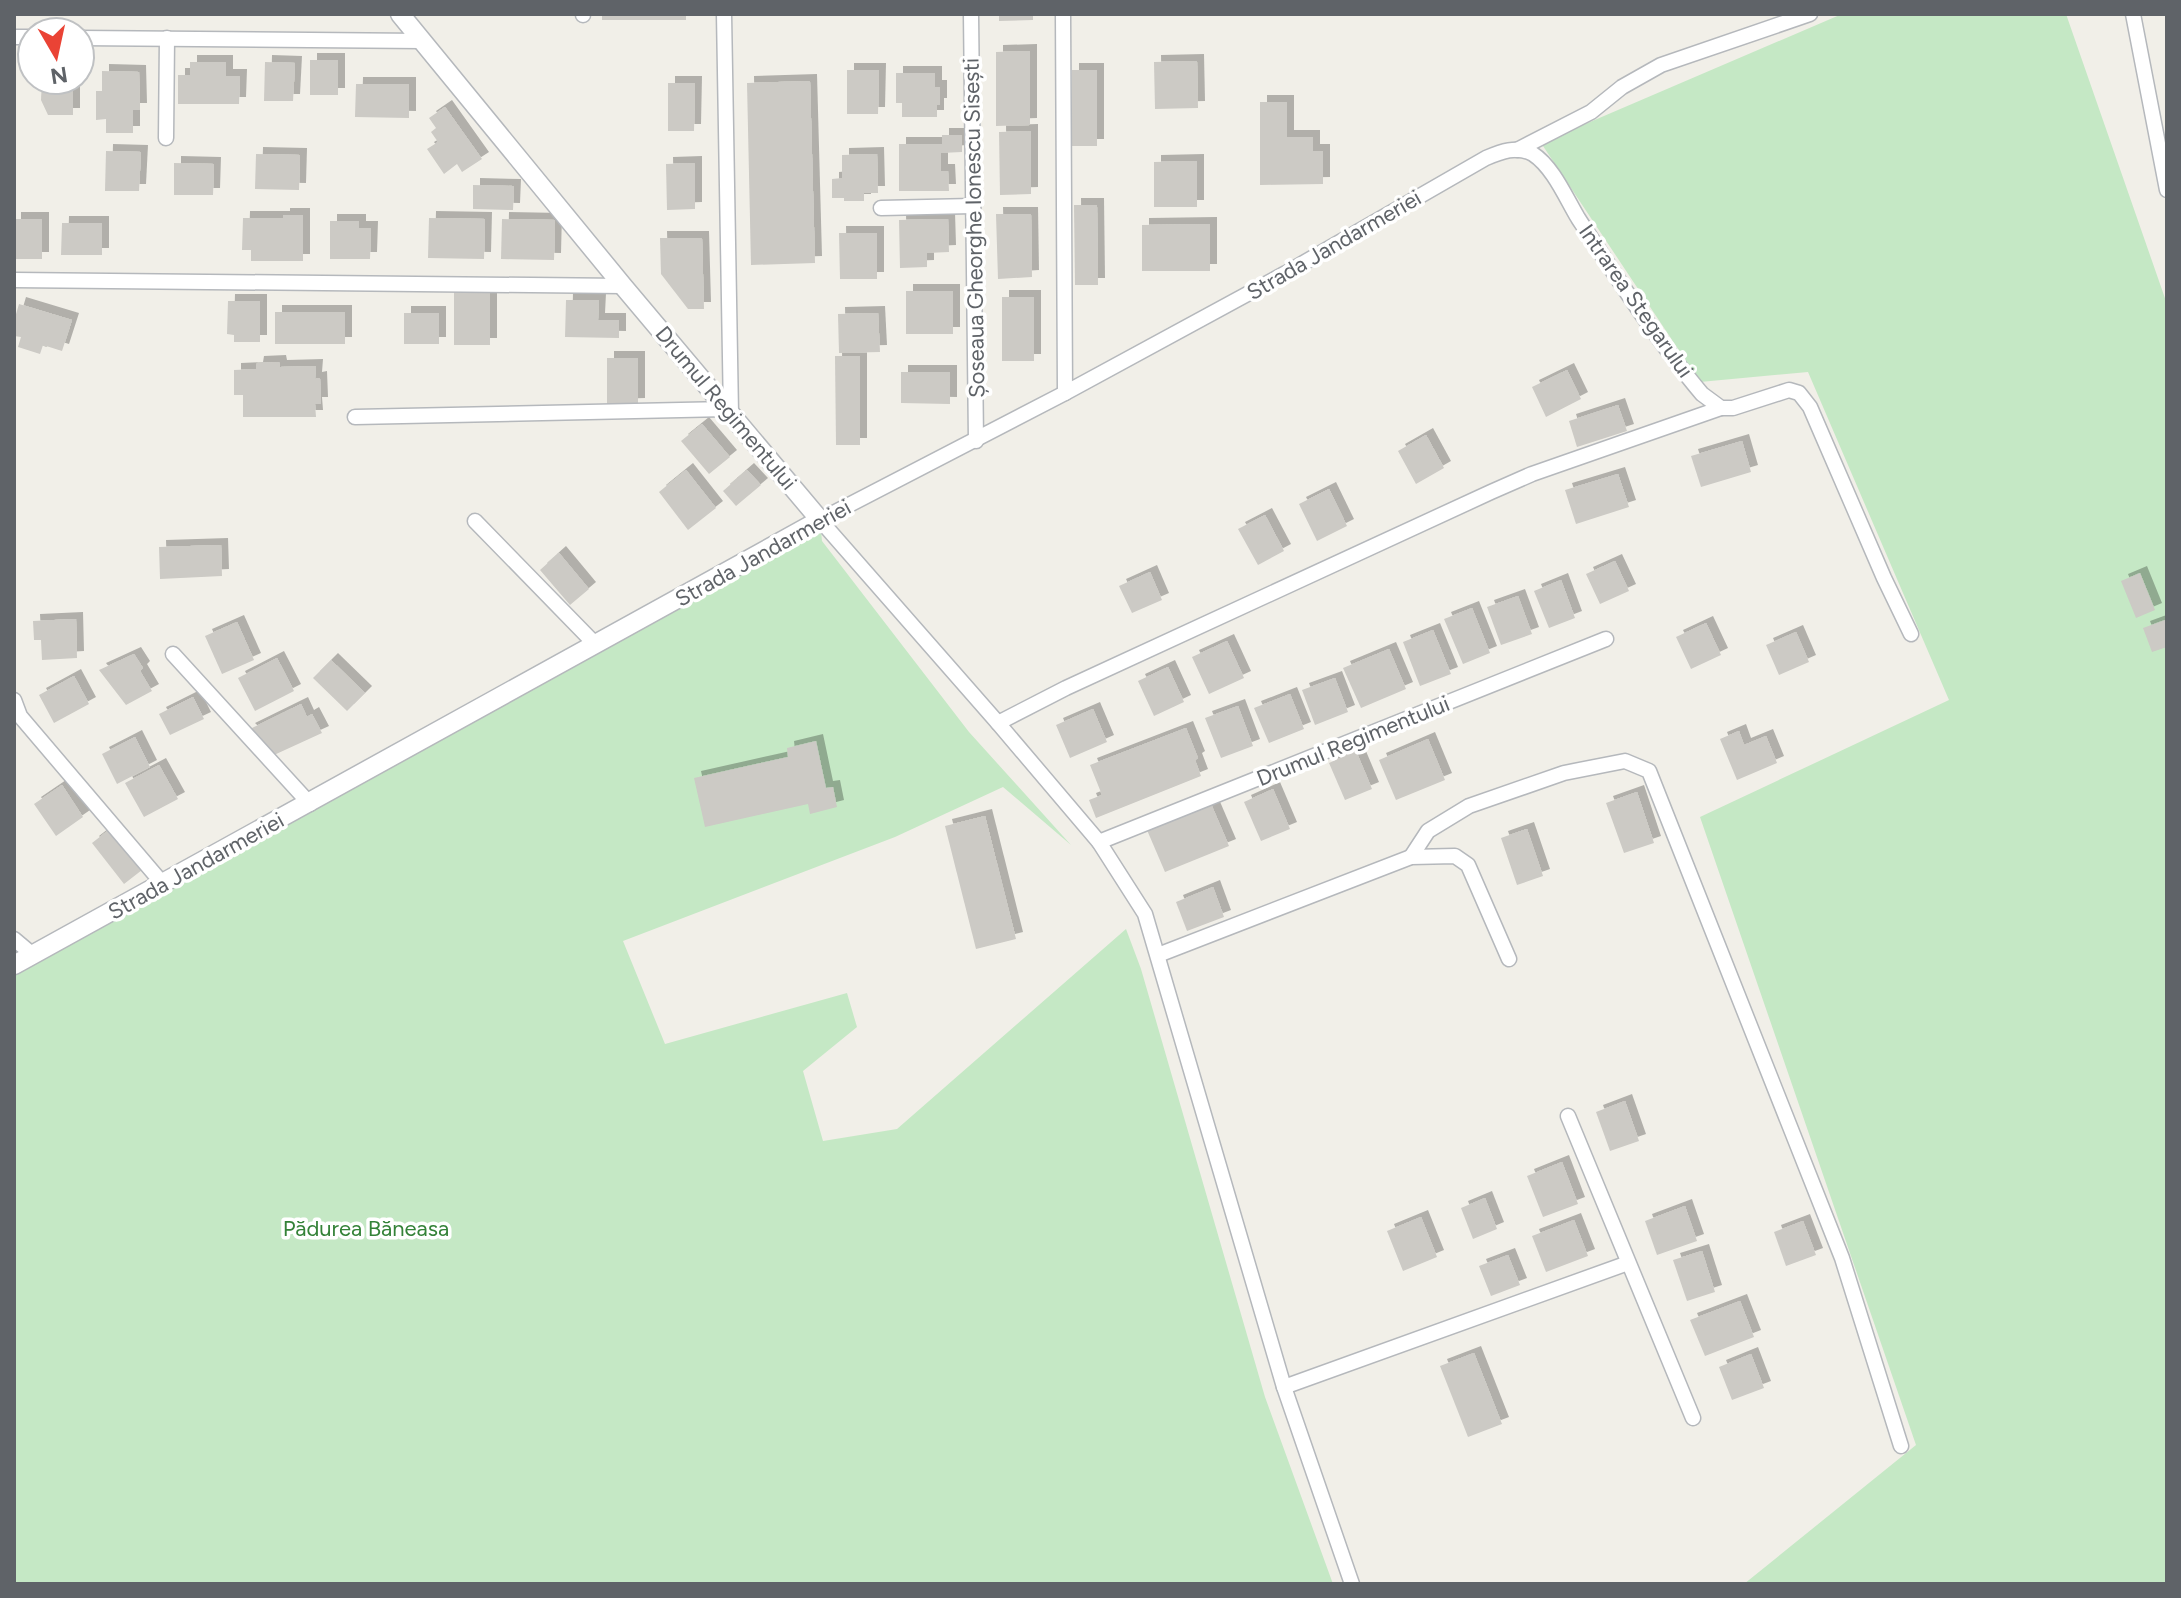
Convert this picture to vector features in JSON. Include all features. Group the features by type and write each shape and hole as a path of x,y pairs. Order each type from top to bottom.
{"street":[{"name":"Drumul Regimentului","path":"400,14 820,520 1099,842 1145,914 1284,1387 1352,1584"},
{"path":"355,417 729,412 724,14"},
{"name":"Șoseaua Gheorghe Ionescu Sisești","path":"971,14 976,441"},
{"path":"1063,14 1065,393"},
{"name":"Strada Jandarmeriei","path":"14,965 820,520 976,441 1286,273 1486,158 1505,150 1517,150 1591,112 1622,87 1661,65 1810,14"},
{"path":"2133,14 2167,190"},
{"path":"96,38 423,41"},
{"path":"166,138 167,38"},
{"name":"Intrarea Stegarului","path":"1517,150 1533,154 1542,163 1688,377 1702,394 1721,408"},
{"path":"881,208 973,206"},
{"path":"14,280 623,286"},
{"path":"998,723 1066,688 1532,474 1721,408 1746,405 1789,390 1799,393 1810,407 1911,634"},
{"path":"475,521 596,645"},
{"name":"Drumul Regimentului","path":"1099,842 1606,639"},
{"path":"173,654 310,804"},
{"path":"14,703 20,716 163,884"},
{"path":"1411,857 1428,831 1469,806 1564,773 1625,761 1649,771 1842,1258 1901,1446"},
{"path":"1158,955 1411,857 1455,856 1468,865 1509,959"},
{"path":"14,939 33,955"},
{"path":"1568,1116 1693,1418"},
{"path":"1284,1387 1628,1263"}],"green space":[{"path":"1842,14 2066,14 2167,304 2167,1584 1744,1584 1916,1445 1700,817 1949,700 1808,372 1700,382 1541,143"},
{"name":"Pădurea Băneasa","path":"820,520 822,541 969,732 1071,845 1003,787 895,837 623,941 665,1044 847,993 857,1027 803,1071 823,1141 897,1129 1126,929 1141,969 1265,1397 1333,1584 14,1584 14,965"}],"building":[{"path":"602,14 686,14 686,20 602,20"},
{"path":"999,14 1033,14 1033,20 999,21"},
{"path":"1030,51 1030,125 996,126 996,52"},
{"path":"310,60 338,60 338,95 310,95"},
{"path":"1197,61 1198,108 1155,109 1154,62"},
{"path":"190,62 226,62 226,76 240,76 239,104 178,104 178,75 190,75"},
{"path":"265,62 295,63 293,101 264,101"},
{"path":"847,70 879,70 878,114 847,114"},
{"path":"1072,70 1097,70 1097,146 1072,146"},
{"path":"102,71 139,72 140,110 133,110 133,133 106,133 106,119 96,120 96,91 102,91"},
{"path":"896,73 935,73 935,87 940,87 937,117 902,117 902,103 896,103"},
{"path":"810,81 815,263 751,265 747,83"},
{"path":"668,83 695,83 694,131 668,131"},
{"path":"356,84 409,84 409,118 355,117"},
{"path":"41,96 73,96 73,115 48,115"},
{"path":"1260,102 1287,102 1287,137 1313,137 1313,151 1323,151 1323,184 1260,185"},
{"path":"445,107 482,159 462,172 457,164 444,174 427,149 438,142 431,132 436,128 429,118"},
{"path":"1031,131 1031,194 1000,195 999,132"},
{"path":"942,135 962,135 962,152 941,153 941,171 948,171 949,191 899,191 899,144 942,144"},
{"path":"106,151 141,152 139,191 105,191"},
{"path":"256,154 300,155 299,190 255,189"},
{"path":"877,154 878,193 864,193 864,201 832,198 832,179 842,178 842,155"},
{"path":"1197,161 1197,207 1154,207 1154,162"},
{"path":"174,163 214,164 213,195 174,195"},
{"path":"695,163 695,209 667,210 666,164"},
{"path":"473,185 514,186 513,210 473,209"},
{"path":"1074,205 1097,205 1098,285 1075,285"},
{"path":"996,214 1031,214 1032,277 998,279"},
{"path":"283,215 303,215 303,261 251,261 251,250 242,250 243,218 283,218"},
{"path":"429,218 485,219 484,259 428,258"},
{"path":"14,219 42,219 42,259 14,259"},
{"path":"502,219 555,220 554,260 501,259"},
{"path":"948,219 949,252 927,253 927,267 900,268 899,220"},
{"path":"330,221 359,221 359,228 371,228 370,259 330,259"},
{"path":"62,223 102,223 102,255 61,255"},
{"path":"1210,224 1210,271 1142,271 1142,225"},
{"path":"839,233 877,233 877,279 840,279"},
{"path":"660,238 702,238 704,309 688,309 661,274"},
{"path":"906,291 953,291 953,334 906,334"},
{"path":"454,292 490,293 490,345 454,345"},
{"path":"1002,297 1034,297 1034,361 1002,361"},
{"path":"566,300 599,300 598,320 619,320 619,338 565,337"},
{"path":"228,301 260,301 260,342 234,342 234,335 227,334"},
{"path":"19,304 72,320 62,351 43,345 40,354 18,347 21,337 14,336 14,321"},
{"path":"275,312 345,312 345,344 275,344"},
{"path":"404,313 439,313 439,344 404,344"},
{"path":"878,313 880,352 839,353 838,314"},
{"path":"835,356 860,356 860,445 836,445"},
{"path":"607,358 638,358 638,405 607,406"},
{"path":"279,362 280,367 316,366 315,379 320,378 321,404 315,404 316,417 243,417 243,395 234,395 234,370 256,369 257,363"},
{"path":"1567,370 1581,399 1546,417 1532,387"},
{"path":"901,372 950,372 950,404 901,403"},
{"path":"1618,405 1627,431 1577,447 1569,421"},
{"path":"702,424 730,457 709,474 681,441"},
{"path":"1426,435 1444,468 1416,484 1398,451"},
{"path":"1742,441 1751,472 1701,487 1691,456"},
{"path":"686,470 716,508 688,530 659,492"},
{"path":"747,470 761,485 736,506 723,491"},
{"path":"1618,474 1629,507 1576,524 1565,490"},
{"path":"1329,489 1347,526 1317,541 1299,504"},
{"path":"1265,515 1284,551 1258,565 1238,529"},
{"path":"221,545 222,576 160,579 159,547"},
{"path":"559,553 589,589 570,605 540,570"},
{"path":"1615,561 1629,591 1600,604 1586,574"},
{"path":"1150,572 1162,600 1132,613 1119,586"},
{"path":"2140,573 2155,610 2136,618 2121,581"},
{"path":"1561,580 1575,618 1549,628 1534,591"},
{"path":"1518,596 1532,634 1501,645 1487,607"},
{"path":"1472,608 1490,653 1463,664 1444,619"},
{"path":"76,619 77,658 42,660 41,640 34,640 33,621"},
{"path":"2165,620 2167,647 2152,652 2143,628"},
{"path":"237,622 254,660 222,674 205,636"},
{"path":"1706,623 1721,655 1691,669 1676,637"},
{"path":"1433,630 1451,674 1420,686 1403,642"},
{"path":"1796,632 1809,662 1779,675 1766,645"},
{"path":"1227,641 1244,678 1209,694 1192,657"},
{"path":"1389,649 1406,689 1361,708 1343,668"},
{"path":"134,654 152,691 126,705 99,670"},
{"path":"277,658 294,691 255,711 238,678"},
{"path":"331,660 365,693 347,711 313,678"},
{"path":"1168,667 1184,702 1154,716 1138,681"},
{"path":"74,676 89,704 54,723 39,695"},
{"path":"1335,678 1348,712 1315,725 1302,690"},
{"path":"1290,694 1304,729 1269,743 1254,708"},
{"path":"193,697 204,719 170,735 159,714"},
{"path":"301,704 307,717 312,714 322,733 274,755 248,730"},
{"path":"1238,706 1253,746 1221,758 1205,718"},
{"path":"1093,709 1107,742 1070,758 1056,725"},
{"path":"1186,728 1198,758 1195,760 1201,776 1096,818 1089,800 1102,795 1090,765"},
{"path":"1739,731 1744,745 1766,736 1777,763 1737,780 1720,739"},
{"path":"135,737 150,767 117,784 102,754"},
{"path":"1428,739 1445,780 1396,800 1379,760"},
{"path":"816,741 826,788 833,787 837,807 810,814 808,804 705,827 694,778 788,757 787,748"},
{"path":"1356,751 1372,789 1345,800 1329,763"},
{"path":"159,765 178,799 144,817 125,783"},
{"path":"62,785 83,817 56,836 34,804"},
{"path":"1273,789 1290,829 1261,841 1244,802"},
{"path":"1637,792 1654,843 1624,853 1606,803"},
{"path":"1211,804 1229,846 1165,872 1147,830"},
{"path":"985,816 1016,939 976,949 945,826"},
{"path":"110,829 142,870 124,884 92,843"},
{"path":"1527,829 1543,876 1517,885 1501,838"},
{"path":"1213,887 1224,917 1187,931 1176,902"},
{"path":"1625,1101 1639,1141 1610,1151 1596,1112"},
{"path":"1562,1162 1578,1204 1543,1217 1527,1176"},
{"path":"1485,1198 1497,1229 1473,1239 1461,1208"},
{"path":"1685,1206 1697,1241 1657,1255 1645,1221"},
{"path":"1421,1217 1437,1257 1403,1271 1387,1231"},
{"path":"1574,1220 1588,1256 1546,1272 1532,1236"},
{"path":"1803,1221 1816,1255 1786,1266 1774,1232"},
{"path":"1702,1251 1715,1292 1687,1301 1673,1260"},
{"path":"1508,1255 1520,1285 1491,1296 1479,1266"},
{"path":"1740,1301 1754,1337 1705,1356 1690,1320"},
{"path":"1474,1353 1502,1424 1468,1437 1440,1366"},
{"path":"1751,1354 1764,1388 1732,1400 1719,1367"}]}
